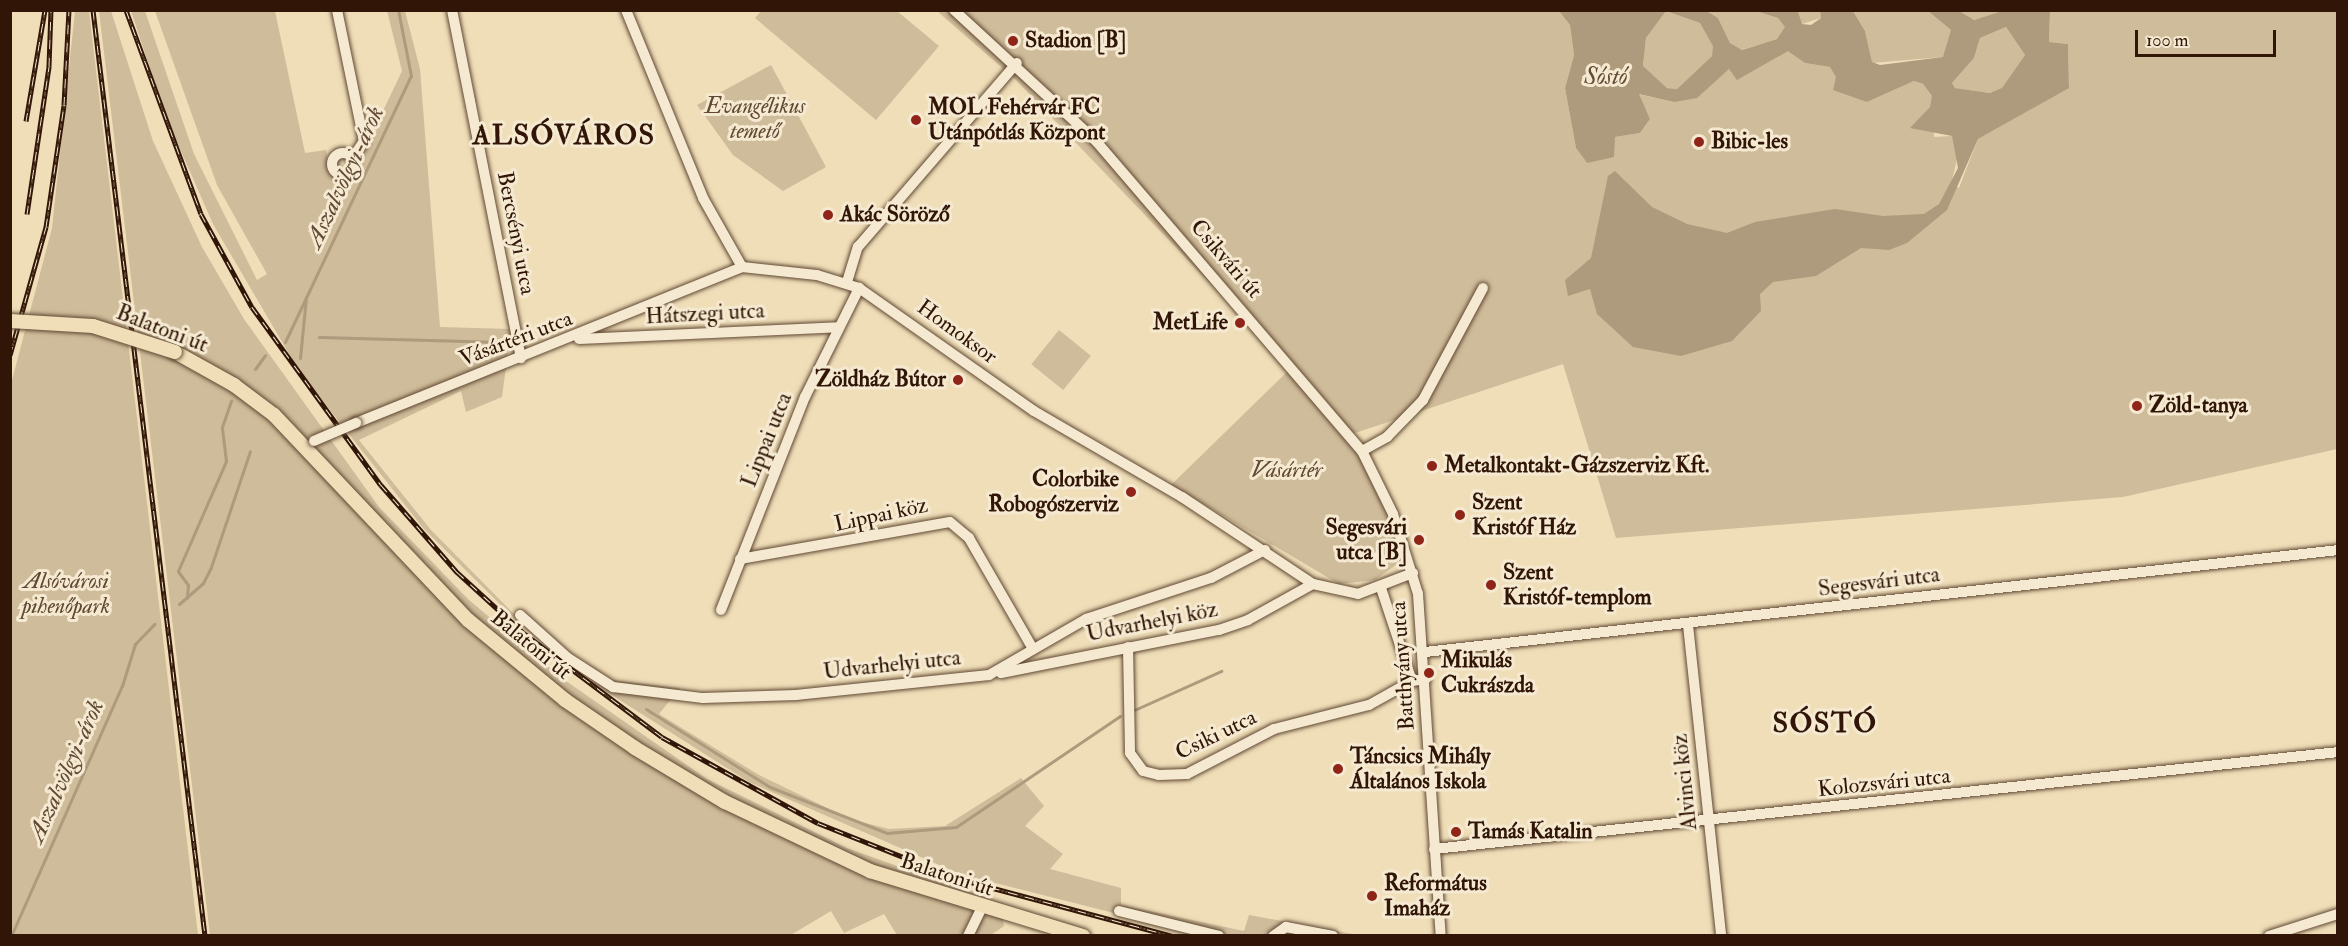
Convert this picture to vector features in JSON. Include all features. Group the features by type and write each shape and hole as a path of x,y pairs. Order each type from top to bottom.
{"main road":[{"name":"Balatoni út","path":"10,321 106,328 175,352 251,396 309,443 468,620 602,726 696,787 802,841 908,885 981,909 1083,936"}],"street":[{"path":"336,10 364,141 352,159"},
{"name":"Bercsényi utca","path":"452,10 521,358"},
{"path":"626,10 703,198 741,267"},
{"name":"Csikvári út","path":"954,10 1017,63 1123,170 1362,451 1393,514 1413,573"},
{"path":"847,282 858,247 1017,63"},
{"name":"Vásártéri utca","path":"309,443 466,378 573,339 741,267"},
{"name":"Homoksor","path":"741,267 847,282 859,288 1034,411 1265,550 1314,584 1358,594 1381,588 1413,573"},
{"name":"Lippai utca","path":"721,610 740,559 839,327 859,288"},
{"path":"1362,451 1387,437 1424,400 1483,288"},
{"name":"Hátszegi utca","path":"573,339 839,327"},
{"name":"Lippai köz","path":"740,559 950,522 969,538 1033,649"},
{"name":"Udvarhelyi utca","path":"520,615 594,675 640,692 752,698 989,675 1086,619 1211,578 1265,550"},
{"name":"Segesvári utca","path":"1425,652 1688,625 2337,550"},
{"name":"Batthyány utca","path":"1413,573 1425,652 1434,849 1442,936"},
{"name":"Udvarhelyi köz","path":"989,675 1248,620 1314,584"},
{"path":"1381,588 1412,681"},
{"name":"Alvinci köz","path":"1688,625 1721,936"},
{"name":"Csiki utca","path":"1128,647 1130,753 1143,771 1159,775 1187,774 1274,729 1369,705 1412,681 1426,679"},
{"name":"Kolozsvári utca","path":"1434,849 1709,822 2337,752"},
{"path":"968,936 981,909"},
{"path":"1119,911 1219,936"},
{"path":"2269,936 2337,914"},
{"path":"1273,936 1286,927 1333,936"}],"green space":[{"path":"762,10 897,11 939,46 876,120 755,18"},
{"name":"Alsóvárosi pihenőpark","path":"75,11 89,11 198,935 11,936 11,384 52,228"},
{"path":"99,11 111,11 153,141 202,247 244,319 379,507 469,600 566,681 707,779 847,848 1000,903 1004,926 991,935 897,935 884,914 844,933 831,911 789,936 210,935"},
{"path":"131,11 145,11 194,154 257,280 267,274 217,185 155,11 275,11 305,153 326,150 329,169 341,179 352,176 402,71 387,11 405,11 420,69 440,327 511,329 502,397 466,412 461,391 359,440 431,530 517,617 610,680 680,688 659,714 759,775 850,819 889,829 945,826 1021,778 1044,806 1025,826 1063,854 1050,869 1121,888 1121,905 1244,931 1249,915 1358,935 1201,935 960,874 749,782 596,685 516,620 424,529 299,371 213,224 166,117"},
{"name":"Vásártér","path":"937,11 1559,11 1570,25 1574,55 1565,88 1576,148 1587,163 1611,150 1615,137 1640,133 1650,119 1638,94 1674,102 1729,69 1737,79 1788,50 1805,63 1830,67 1867,102 1914,81 1923,84 1932,96 1934,137 1952,136 1958,155 1951,184 1959,188 1978,139 2069,87 2068,44 2049,42 2050,11 2337,11 2337,449 2123,497 1616,538 1563,364 1352,434 1410,555 1375,580 1339,584 1171,485 1291,368 1016,80"},
{"path":"1666,11 1700,23 1714,46 1712,56 1677,89 1667,88 1643,67 1646,38"},
{"path":"1707,11 1756,11 1778,18 1786,27 1777,39 1741,50 1730,43 1718,18"},
{"path":"1798,11 1820,11 1821,18 1802,24"},
{"path":"1853,11 1928,11 1951,30 1950,45 1943,57 1872,63 1865,31"},
{"path":"1959,11 2002,11 1974,20 1961,17"},
{"path":"2006,27 2025,55 2002,89 1990,93 1955,88 1952,83 1974,58 1980,38"},
{"name":"Evangélikus temető","path":"771,65 826,167 783,191 733,155 697,105"},
{"path":"1059,330 1091,356 1063,390 1031,364"}],"water":[{"name":"Sóstó","path":"1559,11 1666,11 1707,11 1718,18 1730,43 1742,50 1777,39 1785,27 1778,18 1756,11 1798,11 1802,24 1811,25 1821,18 1820,11 1853,11 1865,31 1872,62 1880,65 1943,57 1951,30 1928,11 1959,11 1974,20 2002,11 2050,11 2049,42 2068,44 2069,88 1978,139 1947,210 1907,243 1889,250 1861,248 1816,276 1773,282 1760,294 1761,311 1732,341 1681,356 1633,347 1597,314 1590,289 1568,296 1565,280 1591,258 1608,176 1615,171 1652,207 1687,224 1727,233 1755,222 1835,209 1883,216 1924,214 1939,204 1958,168 1952,136 1910,128 1930,107 1932,96 1923,84 1914,81 1867,102 1833,90 1836,77 1830,67 1805,63 1788,51 1737,80 1729,69 1697,98 1674,102 1639,94 1650,119 1640,133 1615,137 1614,157 1587,163 1576,148 1565,88 1574,55 1570,25","holes":["1666,11 1700,23 1713,46 1712,56 1677,89 1667,88 1643,66 1646,38","2006,27 2025,55 2002,88 1990,93 1955,88 1952,83 1974,58 1980,38"]}],"waterway":[{"name":"Aszalvölgyi-árok","path":"285,342 411,76 398,10"},
{"name":"Aszalvölgyi-árok","path":"300,358 306,297"},
{"path":"319,337 493,342 506,350"},
{"path":"255,369 265,355"},
{"path":"187,598 188,585 178,571 226,461 222,427 231,401"},
{"name":"Aszalvölgyi-árok","path":"179,604 203,583 211,567 250,451"},
{"name":"Aszalvölgyi-árok","path":"11,936 122,686 135,644 154,624"},
{"path":"1132,711 1221,671"},
{"path":"646,709 770,787 887,833 956,827 1120,716"}],"railway":[{"path":"26,121 45,10"},
{"path":"27,214 49,66 51,10"},
{"path":"10,355 46,227 64,105 69,10"},
{"path":"93,10 205,936"},
{"path":"126,10 201,214 252,307 381,485 457,572 525,634 662,737 818,823 956,878 1172,936"}],"place":[{"name":"Stadion [B]","path":"1013,41"},
{"name":"MOL Fehérvár FC Utánpótlás Központ","path":"916,120"},
{"name":"Bibic-les","path":"1699,142"},
{"name":"Akác Söröző","path":"828,215"},
{"name":"MetLife","path":"1240,323"},
{"name":"Zöldház Bútor","path":"958,380"},
{"name":"Zöld-tanya","path":"2137,406"},
{"name":"Metalkontakt-Gázszerviz Kft.","path":"1432,466"},
{"name":"Colorbike Robogószerviz","path":"1131,492"},
{"name":"Szent Kristóf Ház","path":"1460,515"},
{"name":"Segesvári utca [B]","path":"1419,540"},
{"name":"Szent Kristóf-templom","path":"1491,585"},
{"name":"Mikulás Cukrászda","path":"1429,673"},
{"name":"Táncsics Mihály Általános Iskola","path":"1338,769"},
{"name":"Tamás Katalin","path":"1456,832"},
{"name":"Református Imaház","path":"1372,896"}],"district":[{"name":"ALSÓVÁROS","path":"564,136"},
{"name":"SÓSTÓ","path":"1825,724"}]}
